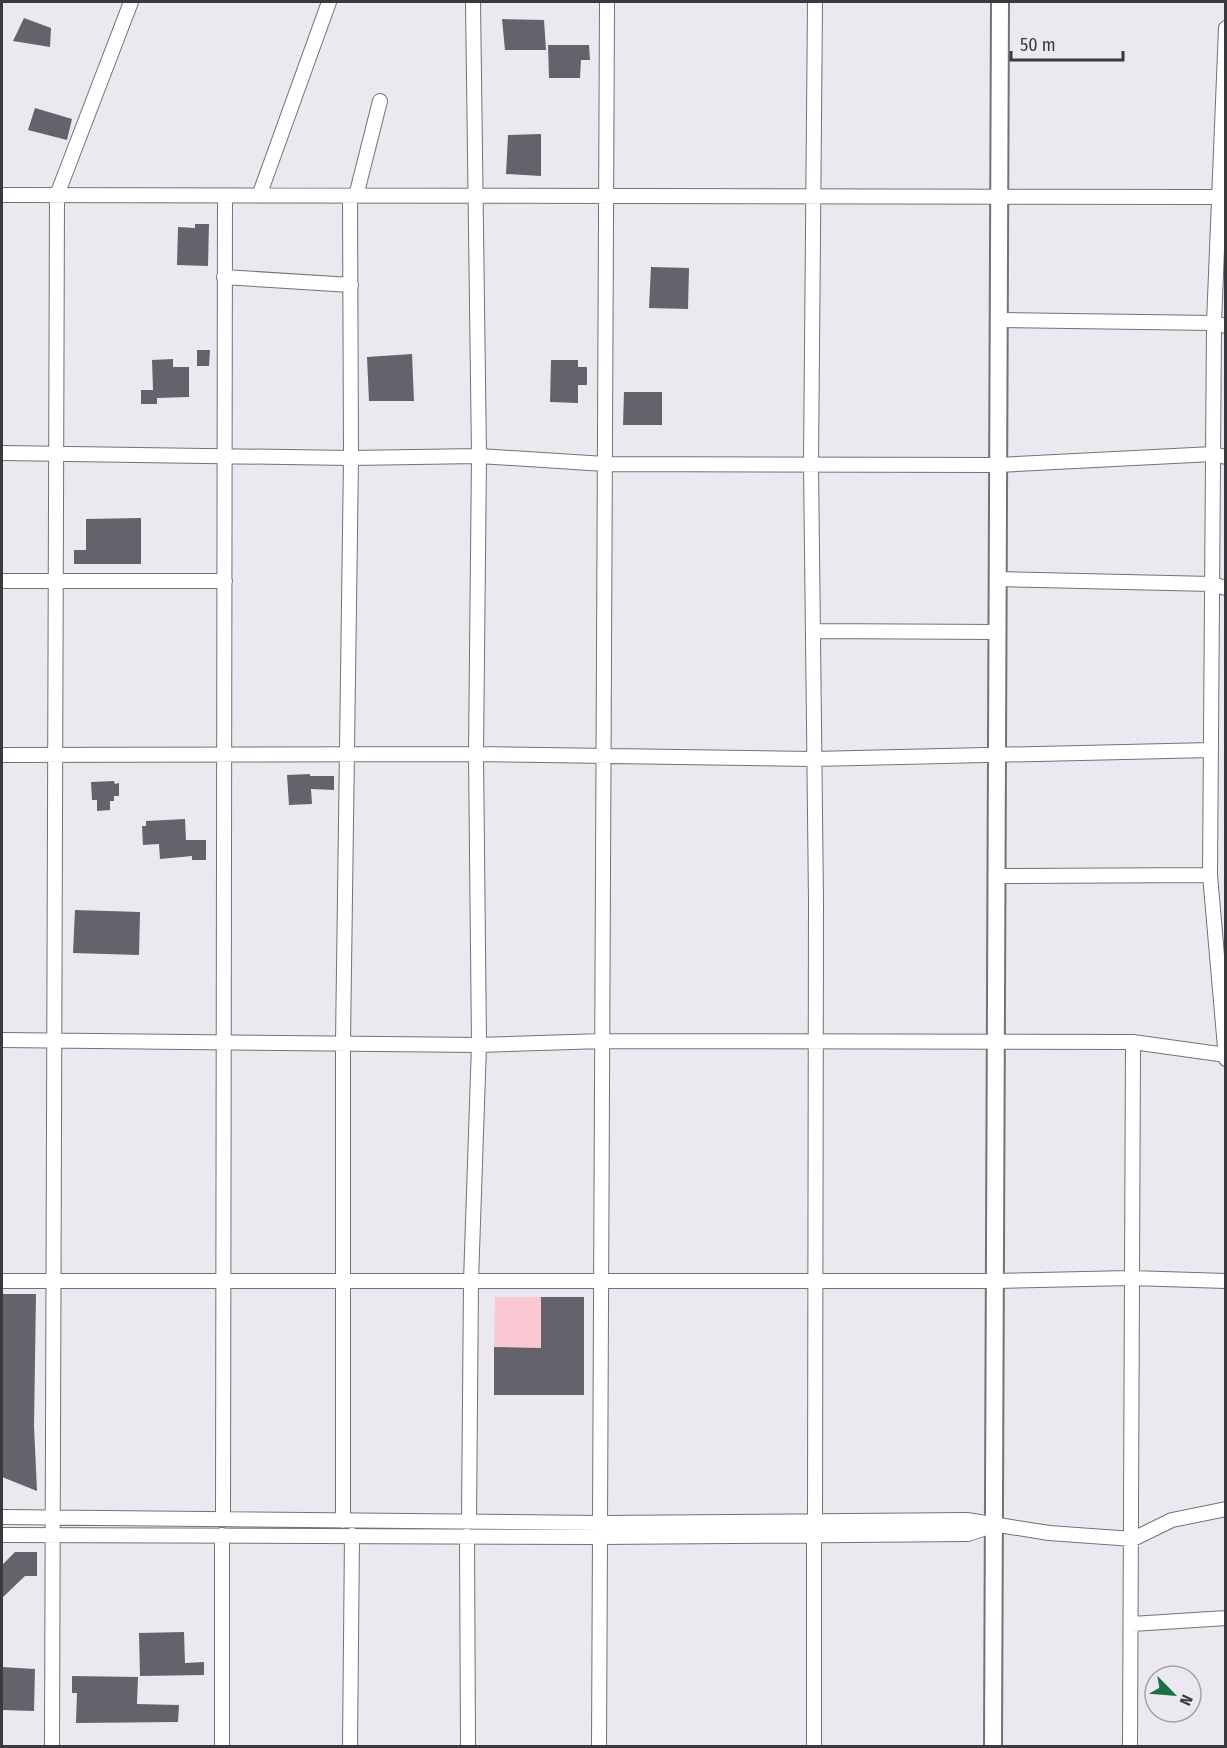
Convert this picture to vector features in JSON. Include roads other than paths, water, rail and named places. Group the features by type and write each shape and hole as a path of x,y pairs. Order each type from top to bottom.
{"street":[{"path":"52,1746 57,195 131,2"},
{"path":"260,196 330,2"},
{"path":"469,1520 471,1281 479,1045 476,754 479,456 473,2"},
{"path":"599,1746 607,2"},
{"path":"814,2 811,463 816,1043 813,1281 815,1521"},
{"path":"993,1746 1000,2"},
{"path":"2,1040 225,1040 479,1045 603,1041 1133,1042 1225,1057 1210,875 1211,750 1219,586 1222,217 1219,197 1226,28"},
{"path":"343,1521 343,1042 353,196 380,101"},
{"path":"2,195 1219,197"},
{"path":"223,1520 226,756 225,196"},
{"path":"224,277 351,285"},
{"path":"998,320 1220,325"},
{"path":"2,453 351,458 479,456 605,464 998,465 1219,455"},
{"path":"998,579 1219,586"},
{"path":"2,581 225,581"},
{"path":"813,631 998,632"},
{"path":"2,755 476,754 604,758 813,759 997,753 1211,750"},
{"path":"996,876 1210,875"},
{"path":"1130,1746 1133,1539 1131,1278 1133,1042"},
{"path":"2,1281 995,1281 1131,1278 1226,1281"},
{"path":"2,1535 467,1536 815,1521 967,1520 1049,1533 1133,1539 1172,1520 1226,1509"},
{"path":"2,1517 343,1521 469,1520 600,1530 814,1536 968,1534 994,1525"},
{"path":"222,1535 222,1746"},
{"path":"350,1746 351,1535"},
{"path":"467,1536 468,1746"},
{"path":"814,1536 814,1746"},
{"path":"1132,1624 1226,1618"}]}
